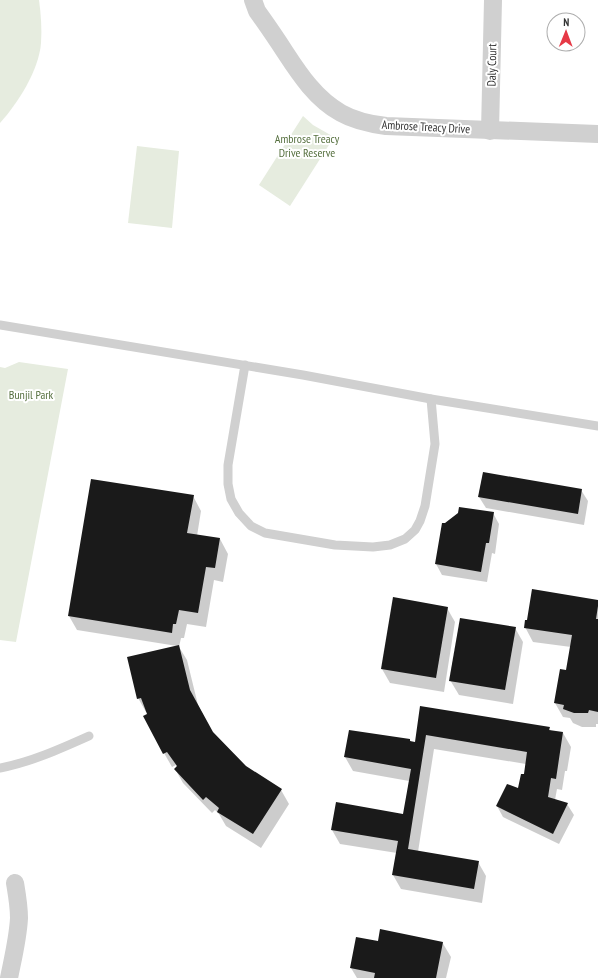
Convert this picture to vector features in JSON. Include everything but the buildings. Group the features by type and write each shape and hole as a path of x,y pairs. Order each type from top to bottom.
{"street":[{"name":"Daly Court","path":"490,130 493,0"},
{"name":"Ambrose Treacy Drive","path":"252,4 301,76 326,103 342,113 360,121 386,126 598,134"},
{"path":"9,978 19,917 15,883"}],"lane":[{"path":"0,325 598,426"},
{"path":"245,366 228,465 228,484 231,499 239,513 251,526 260,531 272,534 335,545 373,547 390,545 405,539 415,530 420,522 425,506 435,444 431,399"},
{"path":"0,768 40,757 89,736"}],"green space":[{"path":"0,0 39,0 41,17 41,43 32,75 14,106 0,123"},
{"name":"Ambrose Treacy Drive Reserve","path":"303,116 313,125 334,137 290,206 259,185"},
{"path":"137,146 179,151 172,228 128,223"},
{"name":"Bunjil Park","path":"19,362 68,369 16,642 0,640 0,367 5,368"}]}
